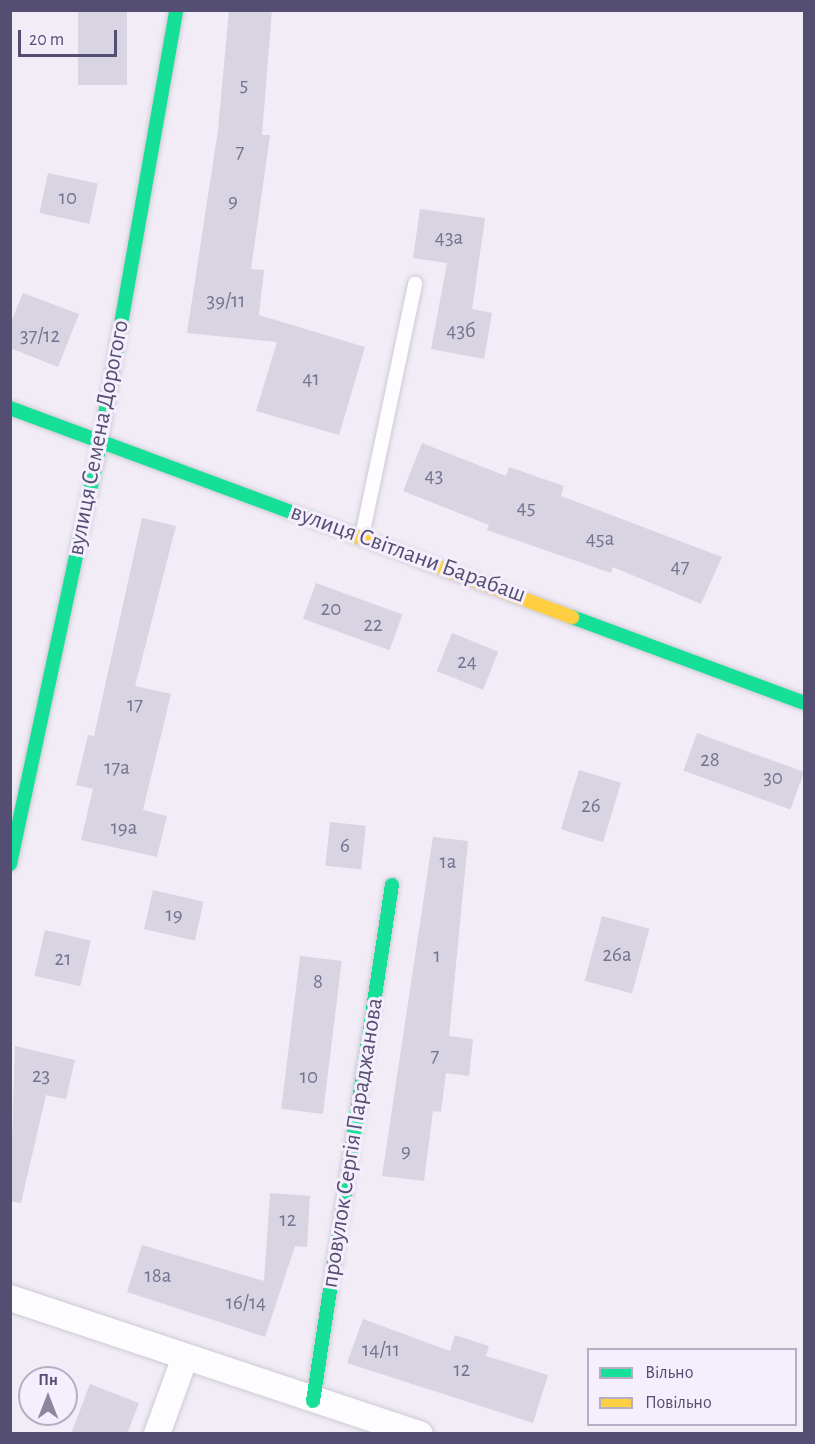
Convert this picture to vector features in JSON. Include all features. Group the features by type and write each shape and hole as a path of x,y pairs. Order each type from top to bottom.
{"street":[{"name":"вулиця Семена Дорогого","path":"10,864 100,443 176,10"},
{"name":"вулиця Світлани Барабаш","path":"10,408 100,443 362,536 804,703"},
{"name":"провулок Сергія Параджанова","path":"314,1401 392,885"},
{"path":"10,1298 314,1401 420,1434"},
{"path":"157,1434 185,1357"}],"lane":[{"path":"362,536 416,285"}],"building":[{"path":"78,10 127,10 127,85 78,85"},
{"path":"229,10 272,10 262,135 270,135 251,269 264,270 259,315 365,347 339,435 256,411 277,342 187,333 218,130"},
{"path":"48,173 98,184 89,224 39,213"},
{"path":"420,209 485,218 472,309 492,313 484,359 431,349 447,263 413,258"},
{"path":"23,293 79,314 58,367 10,348 10,324"},
{"path":"422,443 506,476 509,467 564,486 561,496 722,557 701,604 613,567 611,573 487,530 489,525 403,491"},
{"path":"142,518 176,526 135,686 171,694 143,810 167,816 157,857 81,840 93,789 76,785 88,735 94,736"},
{"path":"316,583 402,614 389,650 303,619"},
{"path":"452,633 498,652 483,690 437,671"},
{"path":"697,733 804,772 790,810 683,771"},
{"path":"579,770 621,783 603,842 561,829"},
{"path":"330,822 366,826 361,870 325,866"},
{"path":"433,837 468,841 449,1036 473,1039 469,1076 446,1073 441,1112 433,1111 424,1181 382,1176"},
{"path":"153,890 204,902 195,941 144,929"},
{"path":"602,916 649,929 632,993 585,981"},
{"path":"45,930 91,941 80,986 34,976"},
{"path":"300,956 342,961 323,1114 281,1109"},
{"path":"15,1046 75,1060 66,1099 46,1095 21,1203 10,1201"},
{"path":"270,1193 310,1196 307,1247 295,1246 265,1337 127,1292 142,1245 264,1281"},
{"path":"363,1319 450,1351 455,1335 489,1346 486,1356 548,1375 533,1423 347,1363"},
{"path":"90,1384 139,1403 127,1434 71,1434 74,1426 78,1426 78,1416"}],"traffic: fast":[{"path":"10,864 100,443 176,10"},
{"path":"10,408 356,536"},
{"path":"572,617 804,703"},
{"path":"313,1401 392,885"}],"traffic: slow":[{"path":"356,536 572,617"}]}
